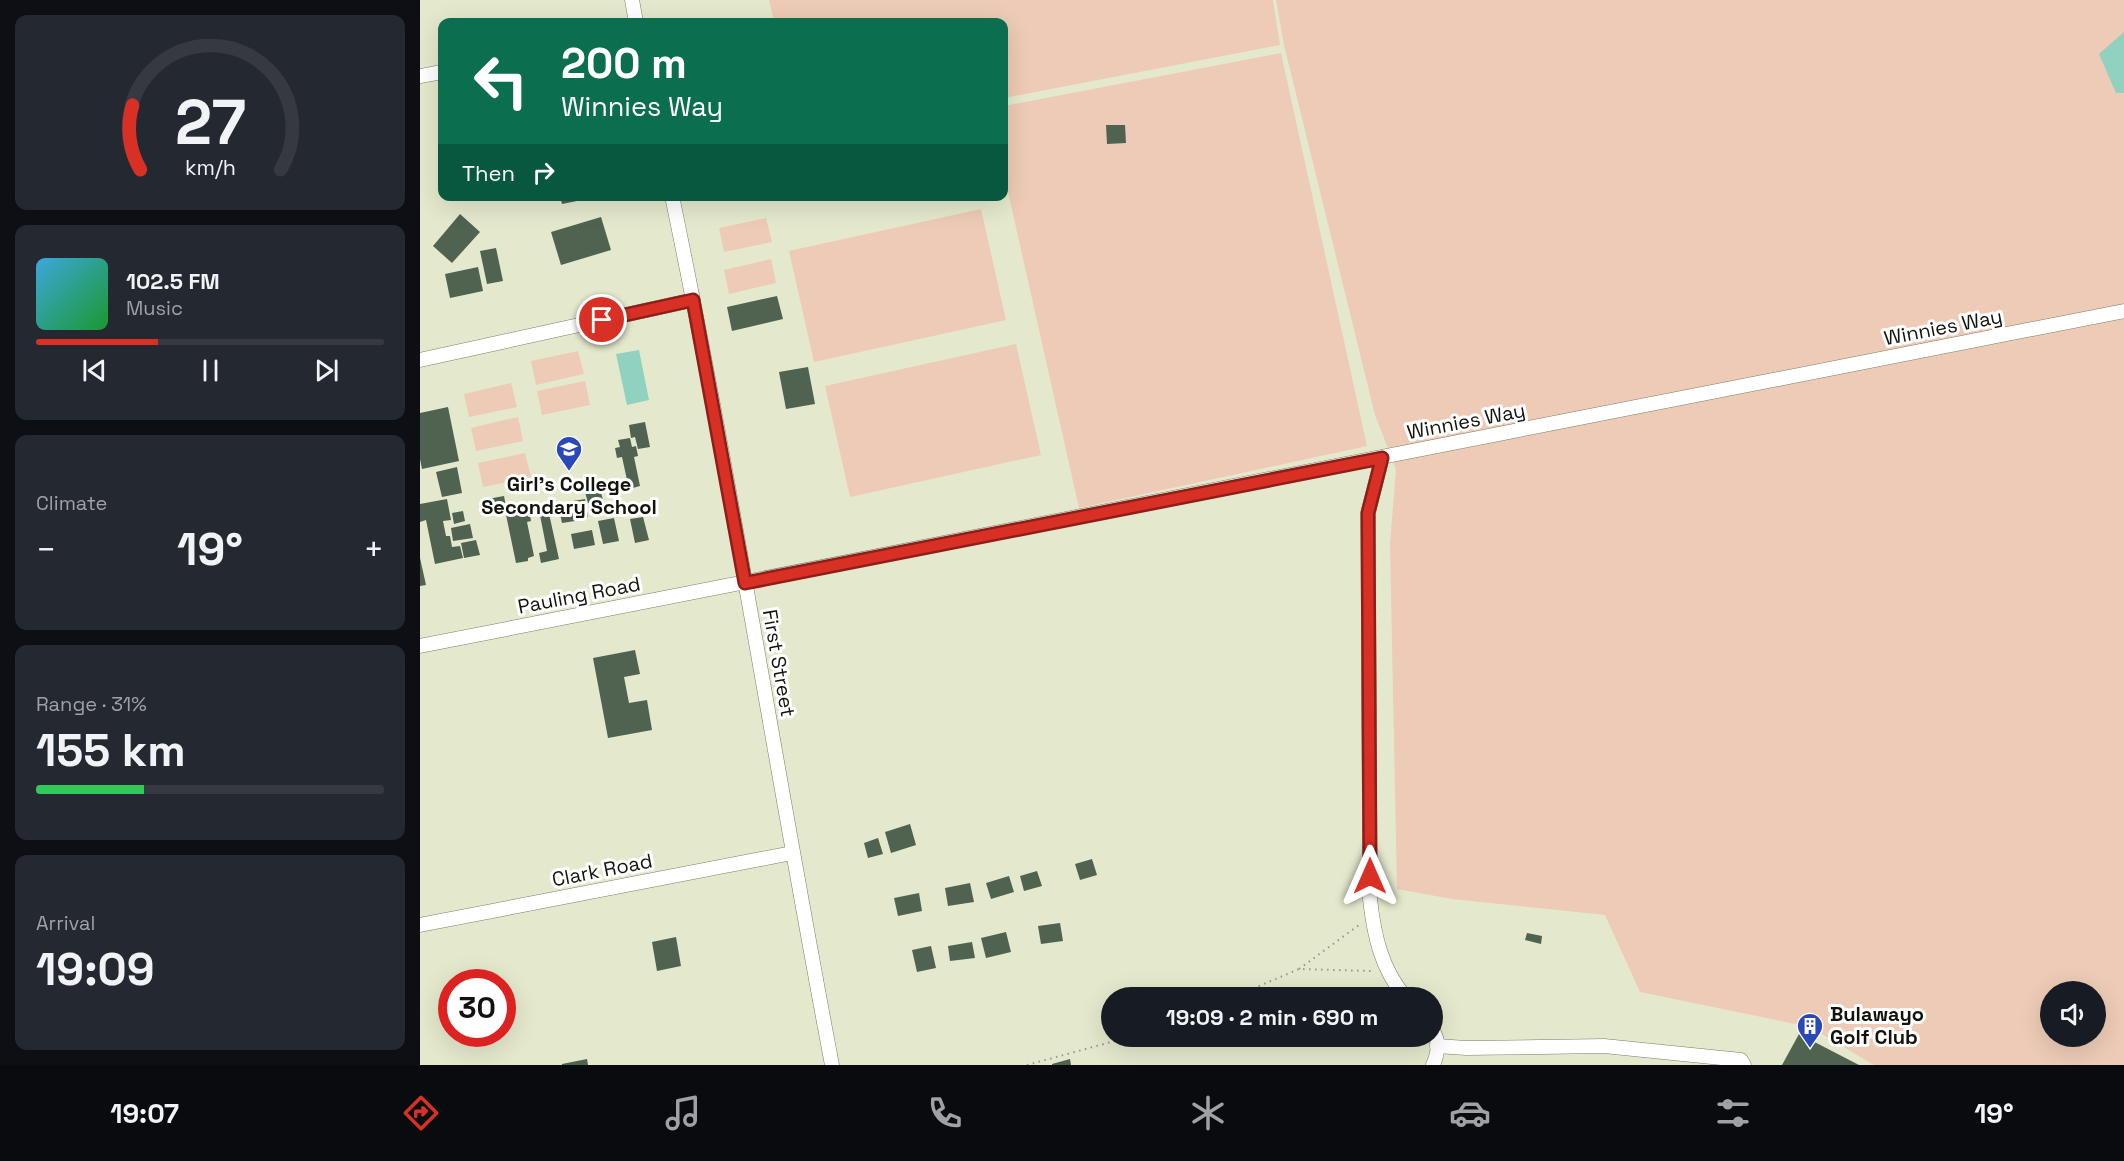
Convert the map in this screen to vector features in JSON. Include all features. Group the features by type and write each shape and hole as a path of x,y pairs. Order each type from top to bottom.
{"street":[{"path":"632,0 635,18"},
{"path":"420,76 438,73"},
{"name":"First Street","path":"673,201 832,1065"},
{"path":"420,360 693,300"},
{"name":"Winnies Way","path":"745,583 2124,311"},
{"path":"1382,458 1368,513 1370,899 1374,934 1388,972 1397,987"},
{"name":"Pauling Road","path":"420,646 745,583"},
{"name":"Clark Road","path":"420,926 792,853"},
{"path":"1443,1046 1604,1046 1741,1060 1744,1065"},
{"path":"1432,1065 1437,1056 1437,1047"}],"path":[{"path":"1257,987 1299,969 1372,915"},
{"path":"1299,969 1388,972"},
{"path":"1027,1065 1101,1045"}],"shaded area":[{"path":"769,0 1273,0 1280,45 1008,97 1008,18 773,18"},
{"path":"1276,0 2124,0 2124,1065 1874,1065 1810,1027 1640,992 1605,915 1452,899 1397,889 1390,544 1396,469 1375,415 1284,45"},
{"path":"1281,53 1367,446 1079,508 1008,192 1008,105"},
{"path":"981,209 1006,320 814,362 789,251"},
{"path":"766,218 772,242 724,252 719,228"},
{"path":"771,259 776,283 729,294 724,270"},
{"path":"1016,344 1041,455 850,497 825,386"},
{"path":"578,351 584,374 536,385 531,361"},
{"path":"585,381 590,405 542,415 537,391"},
{"path":"511,383 517,407 469,417 464,394"},
{"path":"518,417 523,441 476,451 471,428"},
{"path":"525,453 531,477 483,487 478,463"}],"water":[{"path":"2124,32 2124,93 2116,93 2099,54"},
{"path":"639,350 649,400 627,405 616,354"}],"building":[{"path":"1106,125 1125,125 1126,143 1107,144"},
{"path":"561,201 577,201 562,204"},
{"path":"460,214 480,232 452,263 433,246"},
{"path":"601,217 611,250 561,265 551,232"},
{"path":"496,248 503,281 487,284 480,251"},
{"path":"478,267 483,291 450,298 445,274"},
{"path":"777,296 783,319 732,331 727,307"},
{"path":"808,367 815,404 786,409 779,372"},
{"path":"448,407 459,461 422,469 420,413"},
{"path":"645,422 650,447 638,449 635,437 631,438 629,425"},
{"path":"630,438 632,447 636,446 638,456 634,457 640,486 629,489 622,457 617,458 615,448 620,447 618,440"},
{"path":"457,467 462,493 442,497 436,472"},
{"path":"600,489 603,500 588,503 585,492"},
{"path":"504,496 506,507 484,512 482,500"},
{"path":"447,499 451,520 443,521 446,536 450,536 452,547 460,546 463,558 435,564 426,520 420,522 420,504"},
{"path":"585,499 588,517 577,519 573,501"},
{"path":"536,504 537,513 530,515 531,521 527,522 534,556 528,558 528,561 516,563 505,510"},
{"path":"572,506 575,521 562,523 559,509"},
{"path":"548,509 559,559 541,563 539,553 547,551 539,510"},
{"path":"463,511 465,521 454,524 452,513"},
{"path":"643,517 649,540 635,543 630,519"},
{"path":"614,518 619,541 603,544 598,521"},
{"path":"470,524 473,538 453,541 451,528"},
{"path":"592,530 595,545 574,549 571,534"},
{"path":"476,540 480,555 464,558 461,543"},
{"path":"420,558 426,585 420,586"},
{"path":"635,650 640,674 624,677 629,703 647,700 652,730 608,738 593,658"},
{"path":"910,824 916,845 891,853 885,832"},
{"path":"878,838 883,854 868,858 864,843"},
{"path":"1092,859 1097,875 1080,880 1075,864"},
{"path":"1037,871 1042,886 1024,891 1020,876"},
{"path":"1009,876 1014,892 991,899 986,883"},
{"path":"970,883 974,902 948,906 945,888"},
{"path":"919,893 922,911 898,916 894,898"},
{"path":"1060,923 1063,941 1041,944 1038,926"},
{"path":"1006,932 1011,952 986,958 981,938"},
{"path":"1527,933 1542,936 1541,944 1525,940"},
{"path":"676,937 681,966 657,971 652,942"},
{"path":"972,942 975,958 950,961 948,946"},
{"path":"931,946 936,968 917,972 912,950"},
{"name":"Bulawayo Golf Club","path":"1799,1034 1859,1065 1782,1065"},
{"path":"587,1059 588,1065 562,1065 562,1064"},
{"path":"1070,1059 1071,1065 1052,1065 1052,1064"}],"place":[{"name":"Girl's College Secondary School","path":"569,472"},
{"name":"Bulawayo Golf Club","path":"1810,1049"}],"route":[{"path":"602,320 693,300 745,583 1382,458 1368,513 1370,876"}]}
